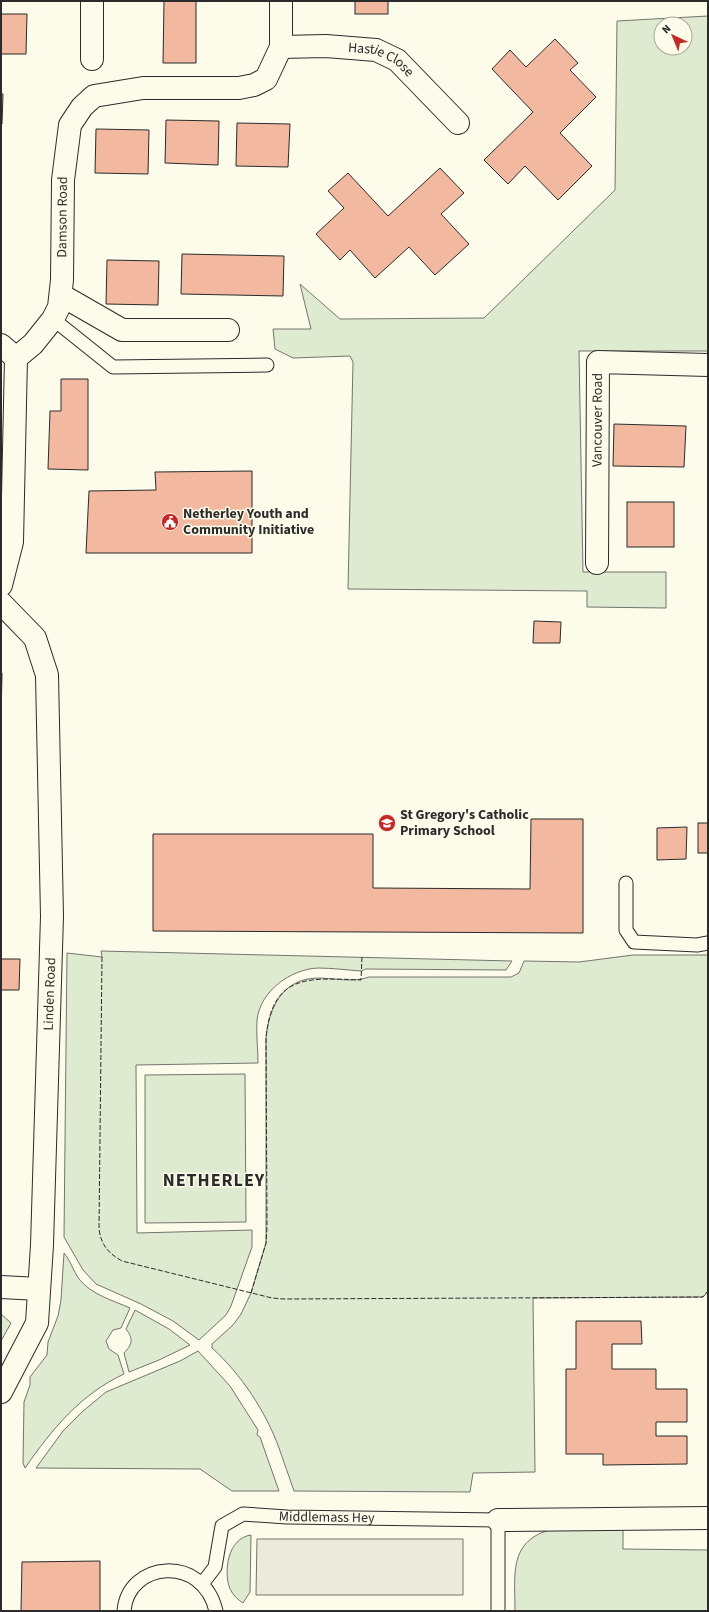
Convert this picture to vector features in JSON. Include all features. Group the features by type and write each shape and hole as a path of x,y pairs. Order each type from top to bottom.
{"street":[{"path":"92,1 92,59"},
{"name":"Damson Road","path":"1,585 12,542 8,351 33,344 53,319 59,308 61,295 63,180 70,125 82,107 94,96 142,88 239,88 254,85 266,79 281,47 281,1"},
{"name":"Hastie Close","path":"281,47 326,46 376,50 397,60 458,123"},
{"path":"61,295 122,330 228,330"},
{"name":"Vancouver Road","path":"597,564 598,362 708,365"},
{"name":"Linden Road","path":"1,603 34,638 47,675 52,916 42,1245 37,1323 1,1392"},
{"path":"1,1287 39,1289"},
{"name":"Middlemass Hey","path":"498,1520 708,1518"}],"lane":[{"path":"53,319 113,367 267,365"},
{"path":"626,883 626,930 634,942 696,945 708,944"},
{"name":"Middlemass Hey","path":"202,1584 215,1567 222,1526 243,1514 287,1517 498,1520"},
{"path":"498,1520 498,1611"},
{"path":"124,1611 130,1592 140,1581 153,1574 168,1570 183,1572 197,1579 214,1600 216,1611"}],"green space":[{"path":"708,16 708,351 579,351 583,572 666,572 666,608 587,607 587,591 348,589 353,362 350,356 293,358 275,349 273,329 311,329 300,284 340,319 484,318 615,190 617,21 653,19 653,56 693,56 693,17"},
{"path":"101,951 512,961 506,970 366,969 361,971 323,968 308,969 288,977 278,984 270,991 259,1009 257,1020 258,1063 136,1065 137,1233 252,1230 252,1247 231,1306 226,1315 199,1340 173,1321 141,1304 96,1284 83,1270 64,1237 67,953 102,957"},
{"path":"633,955 708,955 708,1291 703,1297 533,1298 535,1472 473,1473 470,1492 294,1491 274,1434 260,1407 243,1382 223,1358 212,1348 212,1344 233,1325 241,1314 251,1293 266,1243 266,1038 270,1016 274,1006 286,990 295,984 305,980 317,978 357,980 369,977 511,977 519,973 524,961 579,962"},
{"path":"245,1074 246,1222 145,1223 145,1075"},
{"path":"64,1253 84,1285 96,1293 130,1308 121,1328 113,1330 106,1341 109,1349 118,1355 124,1374 94,1392 68,1414 25,1468 23,1463 24,1402 30,1385 30,1377 47,1355 48,1342 58,1316 61,1300"},
{"path":"135,1310 169,1329 190,1345 129,1372 124,1353 130,1345 131,1339 126,1329"},
{"path":"1,1314 11,1323 1,1341"},
{"path":"198,1351 230,1386 258,1430 257,1435 260,1437 279,1491 232,1491 200,1469 36,1468 63,1431 82,1412 106,1392 180,1361"},
{"path":"553,1529 623,1529 623,1549 708,1550 708,1611 515,1611 515,1572 521,1550 528,1541 538,1534"},
{"path":"251,1535 250,1592 243,1603 230,1589 227,1573 229,1556 237,1542 243,1537"}],"shaded area":[{"path":"257,1539 463,1539 463,1595 256,1595"}],"building":[{"path":"164,1 196,1 196,63 163,63"},
{"path":"355,1 388,1 388,14 355,14"},
{"path":"1,14 27,14 26,54 1,54"},
{"path":"555,39 578,63 570,70 596,97 560,133 592,166 558,200 525,166 508,184 484,160 533,112 492,69 510,50 526,67"},
{"path":"1,94 3,94 2,124 1,124"},
{"path":"166,120 219,121 218,165 165,163"},
{"path":"237,123 290,124 288,167 236,166"},
{"path":"96,129 149,130 148,174 95,173"},
{"path":"440,168 464,193 441,214 469,244 435,275 409,247 375,278 350,250 340,260 316,234 344,208 328,191 348,173 388,216"},
{"path":"182,254 284,256 283,296 181,294"},
{"path":"107,260 159,261 158,305 106,304"},
{"path":"61,379 88,379 88,470 48,469 50,411 61,411"},
{"path":"614,424 686,426 684,467 613,466"},
{"name":"Netherley Youth and Community Initiative","path":"252,471 252,553 86,553 89,491 156,490 155,472"},
{"path":"627,502 674,502 674,547 627,547"},
{"path":"534,621 561,622 560,643 533,643"},
{"path":"1,673 2,673 1,718"},
{"path":"531,819 583,819 583,933 153,931 153,834 373,834 373,888 530,889"},
{"path":"698,823 708,823 708,853 698,853"},
{"path":"687,827 686,859 657,860 657,828"},
{"path":"1,959 20,959 19,990 1,990"},
{"path":"576,1321 641,1321 642,1344 612,1344 612,1369 656,1369 656,1389 687,1389 687,1422 656,1422 656,1436 687,1436 687,1464 603,1465 603,1454 566,1454 566,1369 576,1369"},
{"path":"100,1561 100,1611 21,1611 22,1562"}],"fence":[{"path":"251,1293 266,1243 266,1038 270,1017 276,1001 285,991 296,984 310,980 325,979 361,980 362,956"},
{"path":"102,957 99,1229 103,1244 109,1252 122,1261 272,1298 284,1299 703,1297 708,1291"}],"place":[{"name":"Netherley Youth and Community Initiative","path":"170,522"},
{"name":"St Gregory's Catholic Primary School","path":"387,823"}],"district":[{"name":"NETHERLEY","path":"214,1180"}]}
